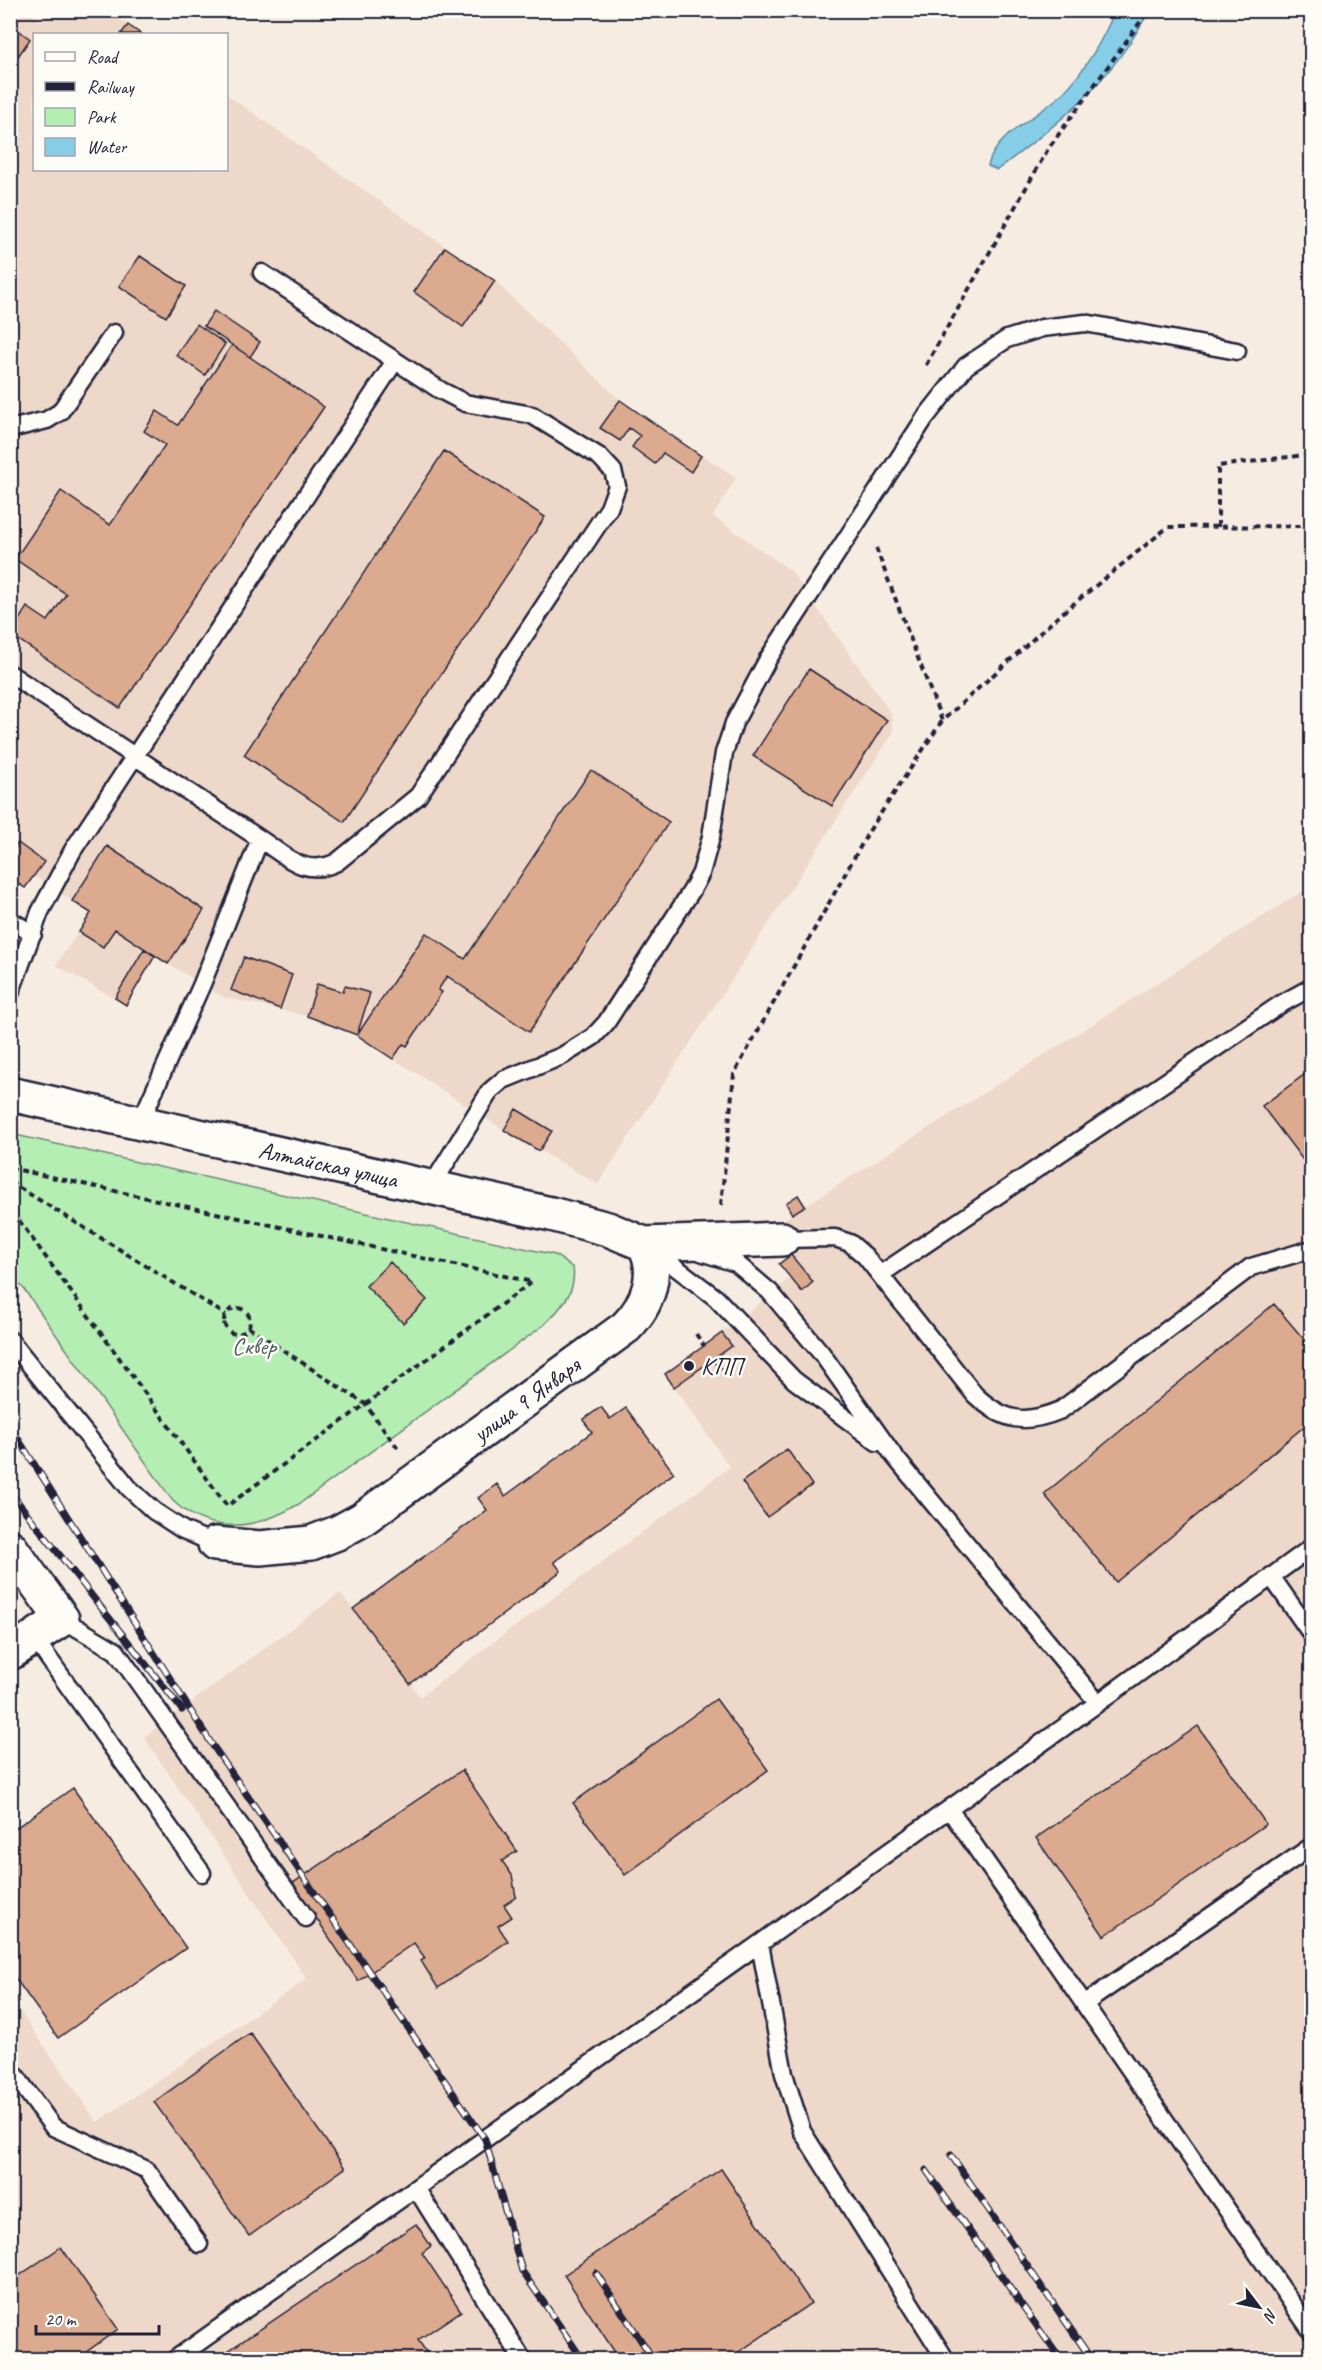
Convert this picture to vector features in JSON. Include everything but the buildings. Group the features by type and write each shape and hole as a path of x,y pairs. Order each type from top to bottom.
{"street":[{"name":"Алтайская улица","path":"10,1094 562,1216 608,1229 644,1244"},
{"path":"644,1244 782,1239"},
{"name":"улица 9 Января","path":"215,1544 260,1548 311,1543 362,1520 615,1336 636,1318 647,1296 652,1273 650,1254 644,1244"},
{"path":"10,1546 62,1619 22,1646"}],"lane":[{"path":"10,674 297,863 309,868 324,869 337,862 418,796 609,508 616,486 613,471 600,457 532,415 465,403 440,390 262,273"},
{"path":"431,1187 490,1091 503,1080 579,1047 606,1023 701,873 711,837 724,753 735,723 758,676 925,418 966,366 1006,339 1042,328 1084,323 1237,351"},
{"path":"10,429 48,420 60,412 114,333"},
{"path":"10,994 40,912 73,850 395,361"},
{"path":"140,1124 202,984 260,839"},
{"path":"10,920 33,934"},
{"path":"881,1274 1281,1004 1311,987"},
{"path":"782,1239 835,1238 850,1243 881,1274 975,1395 990,1409 1005,1417 1022,1420 1043,1417 1061,1410 1251,1267 1311,1249"},
{"path":"644,1244 716,1298 801,1385 894,1456"},
{"path":"644,1244 720,1257 750,1272 822,1354 894,1456 1098,1702"},
{"path":"10,1340 129,1488 154,1511 183,1530 215,1544"},
{"path":"174,2360 950,1809 1311,1547"},
{"path":"1271,1576 1311,1635"},
{"path":"62,1619 116,1651 306,1918"},
{"path":"22,1646 202,1874"},
{"path":"950,1809 1311,2332"},
{"path":"1084,2004 1311,1846"},
{"path":"760,1944 784,2074 802,2131 946,2360"},
{"path":"10,2068 53,2127 147,2170 199,2244"},
{"path":"416,2188 523,2360"}],"path":[{"path":"1218,527 1218,466 1311,454"},
{"path":"717,1241 734,1074 868,831 942,721 1061,614 1168,527 1311,526"},
{"path":"10,1168 532,1282 227,1506 10,1208"},
{"path":"10,1182 226,1315"},
{"path":"237,1308 246,1311 250,1318 248,1327 239,1334 231,1332 224,1322 226,1315 237,1308"},
{"path":"248,1327 365,1404 420,1477"},
{"path":"696,1334 704,1346"},
{"path":"713,1359 721,1369"}],"shaded area":[{"path":"11,11 26,11 42,22 51,11 107,11 140,33 33,33 33,171 228,171 228,96 495,281 620,400 736,478 713,516 791,571 891,713 893,733 598,1184 504,1130 357,1035 307,1016 223,997 155,956 126,1005 56,965 91,913 34,876 11,878"},
{"path":"1311,886 1311,2359 11,2359 10,1997 97,2122 307,1979 144,1737 340,1593 420,1697 730,1467 665,1374 738,1321 790,1278 779,1264 790,1254 775,1225"}],"green space":[{"name":"Сквер","path":"11,1134 555,1255 573,1268 572,1285 566,1300 544,1325 299,1504 283,1513 250,1523 218,1524 202,1520 172,1500 24,1289 11,1276"}],"water":[{"path":"1115,10 1149,11 1118,59 1083,99 997,170 988,166 992,154 1009,134 1054,101 1071,85 1093,54"}],"railway":[{"path":"10,1426 213,1746 485,2139 522,2271 583,2360"},
{"path":"10,1492 182,1710"},
{"path":"951,2155 1092,2360"},
{"path":"926,2170 1061,2360"},
{"path":"596,2273 654,2360"}],"place":[{"name":"КПП","path":"689,1366"}]}
